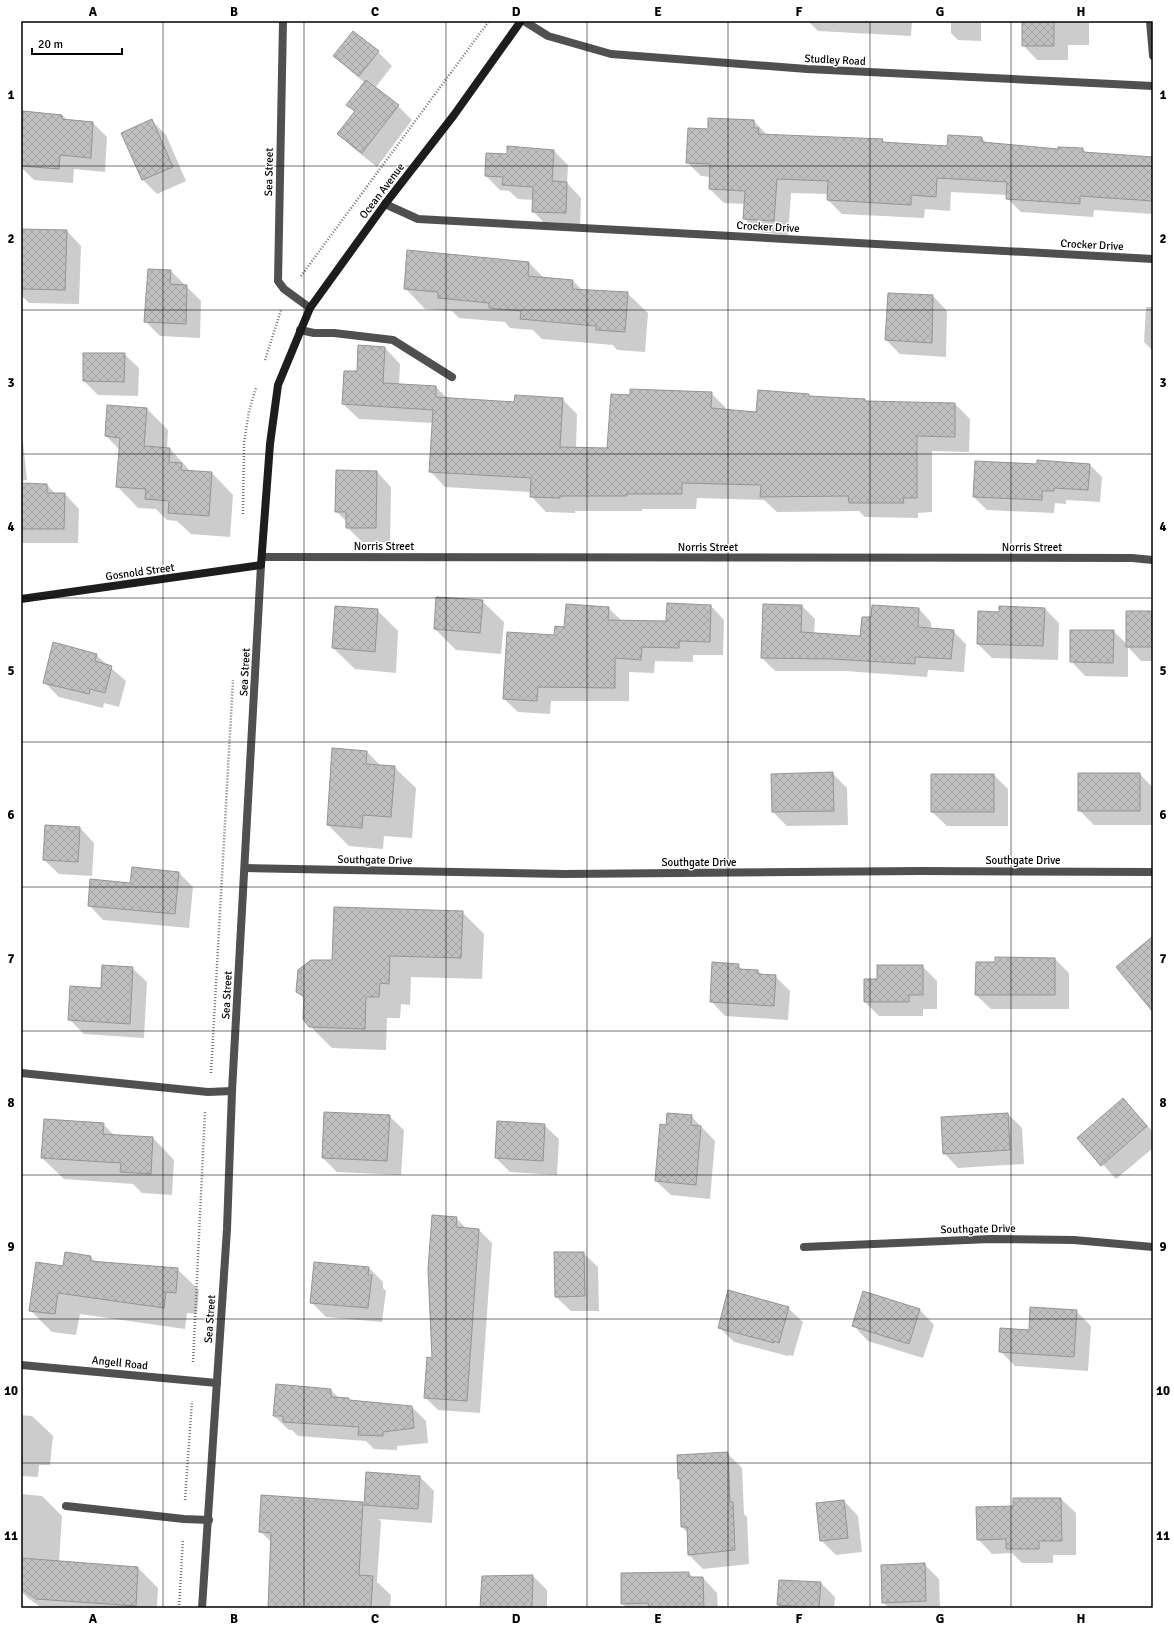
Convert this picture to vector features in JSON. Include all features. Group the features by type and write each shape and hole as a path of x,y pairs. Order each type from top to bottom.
{"main road":[{"name":"Ocean Avenue","path":"278,384 310,308 522,21"},
{"name":"Sea Street","path":"261,566 263,557 270,444 278,384"},
{"name":"Gosnold Street","path":"21,599 261,566"}],"street":[{"name":"Sea Street","path":"283,21 278,281 284,289 310,308"},
{"name":"Studley Road","path":"522,21 548,36 611,54 807,70 1153,86"},
{"path":"1150,21 1153,56"},
{"name":"Crocker Drive","path":"386,204 418,219 1153,260"},
{"path":"300,330 314,333 334,333 393,340 452,377"},
{"name":"Norris Street","path":"263,557 1108,558 1153,560"},
{"name":"Sea Street","path":"202,1608 227,1229 232,1091 261,566"},
{"name":"Southgate Drive","path":"245,868 565,874 920,871 1153,872"},
{"path":"21,1073 208,1092 232,1091"},
{"name":"Southgate Drive","path":"804,1246 990,1239 1074,1240 1153,1247"},
{"name":"Angell Road","path":"21,1365 217,1383"},
{"path":"66,1506 184,1519 209,1520"}],"path":[{"path":"301,275 490,21"},
{"path":"194,1354 205,1114 211,1071 227,760 233,674"}],"building":[{"path":"1022,21 1054,21 1054,46 1022,46"},
{"path":"353,31 379,51 359,76 333,56"},
{"path":"366,80 399,105 362,153 337,134 355,111 346,105"},
{"path":"23,111 62,115 62,119 93,122 91,158 60,155 59,169 21,166"},
{"path":"708,118 754,120 754,128 759,128 758,134 883,139 882,142 947,146 948,135 982,137 982,142 1058,149 1058,147 1083,148 1083,152 1153,157 1153,201 1080,196 1080,204 1006,199 1007,182 937,178 936,197 911,195 911,205 827,200 828,181 777,179 774,221 743,219 745,191 709,189 710,164 686,163 688,128 708,129"},
{"path":"152,119 173,167 142,180 121,133"},
{"path":"507,146 554,150 552,181 567,182 566,213 532,212 533,187 502,185 503,177 485,176 486,153 507,154"},
{"path":"21,229 67,230 65,290 21,289"},
{"path":"407,250 529,262 528,276 573,280 572,289 628,292 625,332 596,330 596,326 520,319 521,311 489,308 489,303 438,298 438,292 404,289"},
{"path":"148,269 171,270 170,284 187,285 186,324 144,322"},
{"path":"888,293 933,295 932,343 885,340"},
{"path":"358,345 385,347 383,383 436,386 436,397 514,402 515,395 563,398 560,447 607,448 611,394 630,395 630,389 712,392 711,408 756,412 758,390 809,394 809,396 865,399 865,401 955,403 955,437 917,436 917,498 903,498 904,503 849,503 848,496 760,497 761,485 682,483 682,494 560,496 560,498 530,497 531,478 429,472 433,410 342,404 344,371 357,371"},
{"path":"83,353 125,353 124,382 83,381"},
{"path":"107,405 147,408 144,446 170,448 169,462 182,463 181,470 212,472 209,516 168,513 169,501 145,499 146,489 116,487 120,438 105,436"},
{"path":"1037,460 1090,464 1088,490 1054,488 1054,491 1042,491 1042,500 973,497 975,461 1037,464"},
{"path":"336,470 377,471 376,528 346,528 346,512 335,512"},
{"path":"21,483 47,484 47,493 65,493 64,529 21,529"},
{"path":"436,597 483,600 480,633 434,629"},
{"path":"667,603 711,605 710,642 679,641 679,648 642,647 641,660 615,658 615,688 538,687 537,701 503,699 507,632 554,635 555,626 564,627 566,604 609,607 608,620 666,621"},
{"path":"763,604 802,605 801,632 860,636 862,617 871,617 872,605 919,608 918,627 954,630 951,659 915,657 915,664 832,659 761,658"},
{"path":"335,606 378,609 375,652 332,648"},
{"path":"999,606 1045,608 1043,646 977,644 978,611 999,612"},
{"path":"1126,611 1153,611 1153,647 1126,647"},
{"path":"1070,630 1114,630 1113,663 1070,662"},
{"path":"53,642 97,654 95,661 112,666 105,693 90,689 89,694 43,683"},
{"path":"332,748 367,751 366,764 395,766 391,817 363,815 362,828 327,825"},
{"path":"833,772 834,811 772,812 771,774"},
{"path":"1078,773 1140,773 1140,811 1078,811"},
{"path":"931,774 994,774 994,812 931,812"},
{"path":"45,825 80,827 78,862 43,860"},
{"path":"132,867 179,872 175,914 88,906 90,879 130,883"},
{"path":"334,907 463,911 461,958 390,956 389,984 380,983 379,997 366,997 365,1029 309,1027 303,1019 304,996 296,992 298,970 311,960 332,960"},
{"path":"1153,936 1153,1012 1116,967"},
{"path":"995,957 1055,958 1055,995 975,995 976,962 995,962"},
{"path":"712,962 739,964 738,969 758,970 758,974 776,975 774,1006 710,1002"},
{"path":"102,965 133,967 130,1024 68,1020 70,986 101,988"},
{"path":"877,965 923,965 923,995 909,995 909,1002 864,1002 864,979 877,979"},
{"path":"1123,1098 1147,1126 1101,1166 1077,1138"},
{"path":"324,1112 390,1115 387,1161 322,1158"},
{"path":"667,1113 692,1115 691,1125 701,1126 696,1185 655,1181 660,1124 666,1125"},
{"path":"1008,1113 1010,1150 943,1154 941,1117"},
{"path":"44,1119 104,1123 103,1134 153,1137 151,1174 120,1172 121,1163 41,1158"},
{"path":"497,1121 545,1124 543,1161 495,1158"},
{"path":"432,1215 457,1217 456,1227 479,1229 467,1401 424,1398 427,1357 432,1358 428,1269"},
{"path":"65,1252 91,1256 90,1261 178,1268 176,1293 166,1292 164,1308 58,1293 55,1314 29,1311 36,1262 63,1266"},
{"path":"554,1252 584,1252 585,1296 555,1297"},
{"path":"314,1262 369,1267 368,1275 372,1275 368,1308 310,1303"},
{"path":"728,1290 789,1307 779,1343 718,1328"},
{"path":"863,1291 920,1309 909,1344 852,1326"},
{"path":"1030,1307 1077,1310 1074,1357 999,1352 1000,1328 1029,1330"},
{"path":"276,1384 331,1389 331,1397 349,1398 349,1400 412,1406 414,1428 383,1432 383,1436 358,1435 359,1427 283,1422 283,1416 273,1416"},
{"path":"728,1452 730,1502 733,1502 735,1550 688,1555 687,1527 681,1527 680,1478 678,1479 677,1455"},
{"path":"366,1472 420,1476 418,1509 364,1505"},
{"path":"261,1495 363,1502 359,1575 373,1576 371,1607 268,1608 271,1533 259,1532"},
{"path":"1013,1498 1061,1498 1062,1541 1039,1541 1039,1549 1006,1549 1006,1539 977,1540 976,1507 1013,1506"},
{"path":"844,1500 848,1538 820,1541 816,1503"},
{"path":"21,1558 138,1567 136,1606 36,1599 21,1588"},
{"path":"925,1563 926,1601 882,1603 881,1565"},
{"path":"689,1572 689,1577 703,1577 704,1608 649,1608 648,1603 621,1604 621,1573"},
{"path":"533,1575 532,1608 480,1608 482,1576"},
{"path":"779,1580 821,1582 819,1608 777,1605"}]}
